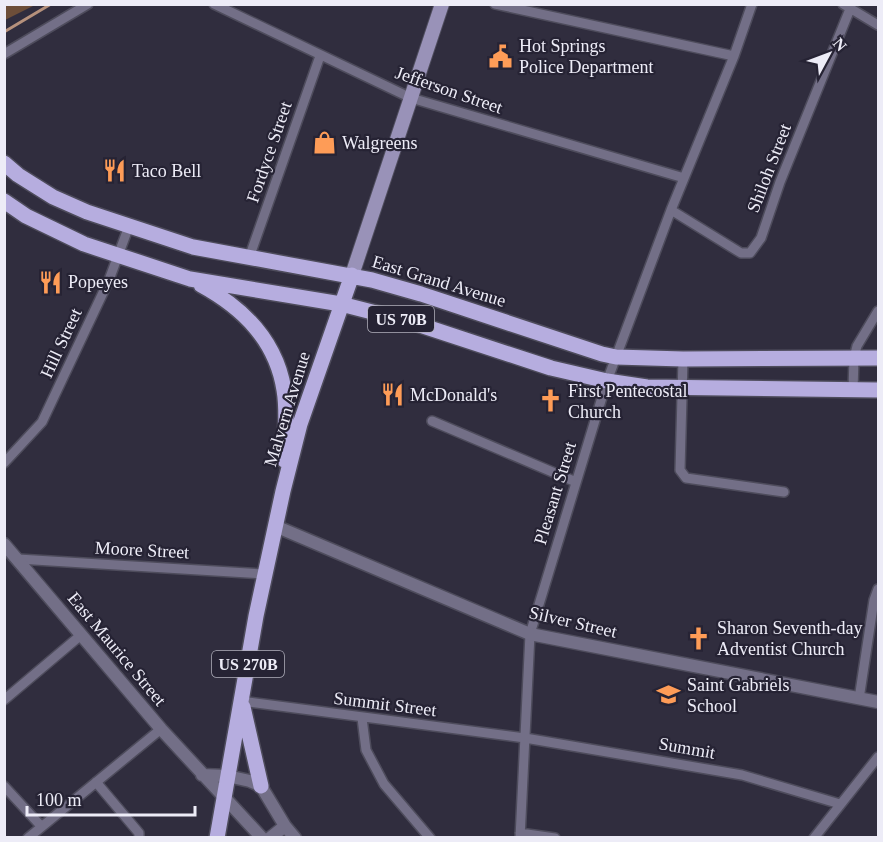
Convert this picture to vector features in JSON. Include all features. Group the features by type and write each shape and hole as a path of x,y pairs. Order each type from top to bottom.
{"main road":[{"name":"Malvern Avenue","path":"217,837 264,574 300,424 442,4"},
{"name":"East Grand Avenue","path":"4,163 18,175 53,197 87,212 193,247 352,275 421,294 602,354 616,357 683,359 879,358"},
{"name":"US 70B","path":"4,201 26,216 84,244 190,279 341,304 411,322 551,368 607,381 647,387 879,390"},
{"name":"US 270B","path":"190,279 224,297 237,308 266,340 276,361 284,389 286,421 283,491"},
{"path":"242,701 261,786"}],"street":[{"path":"4,54 88,4"},
{"name":"Jefferson Street","path":"214,4 411,98 684,178"},
{"path":"495,4 734,56"},
{"name":"Pleasant Street","path":"520,835 530,634 607,381 671,210 734,56 752,4"},
{"path":"847,7 879,25"},
{"name":"Shiloh Street","path":"671,210 741,253 750,253 761,238 847,7"},
{"name":"Fordyce Street","path":"249,258 320,56"},
{"name":"Hill Street","path":"4,463 42,422 118,256 129,226"},
{"path":"853,390 854,358 857,346 879,311"},
{"path":"683,359 680,470 686,478 784,492"},
{"path":"432,421 576,482"},
{"name":"Silver Street","path":"275,526 530,634 879,702"},
{"name":"East Maurice Street","path":"4,544 202,776 262,837"},
{"name":"Moore Street","path":"18,559 264,574"},
{"path":"859,699 874,600 879,589"},
{"path":"4,700 81,635"},
{"name":"Summit Street","path":"242,701 525,738"},
{"path":"362,718 366,750 384,784 430,837"},
{"path":"28,837 161,729"},
{"name":"Summit","path":"525,738 742,775 840,804"},
{"path":"814,837 879,757"},
{"path":"202,776 227,776 261,786 295,837"},
{"path":"96,782 139,833 139,837"},
{"path":"4,786 41,826"},
{"path":"270,837 285,825"},
{"path":"520,835 555,837"}],"shaded area":[{"path":"5,4 35,4 35,5 5,20"}],"waterway":[{"path":"4,32 51,4"}],"place":[{"name":"Hot Springs Police Department","path":"501,56"},
{"name":"Walgreens","path":"324,143"},
{"name":"Taco Bell","path":"114,171"},
{"name":"Popeyes","path":"50,282"},
{"name":"McDonald's","path":"392,395"},
{"name":"First Pentecostal Church","path":"550,401"},
{"name":"Sharon Seventh-day Adventist Church","path":"699,638"},
{"name":"Saint Gabriels School","path":"669,695"}]}
